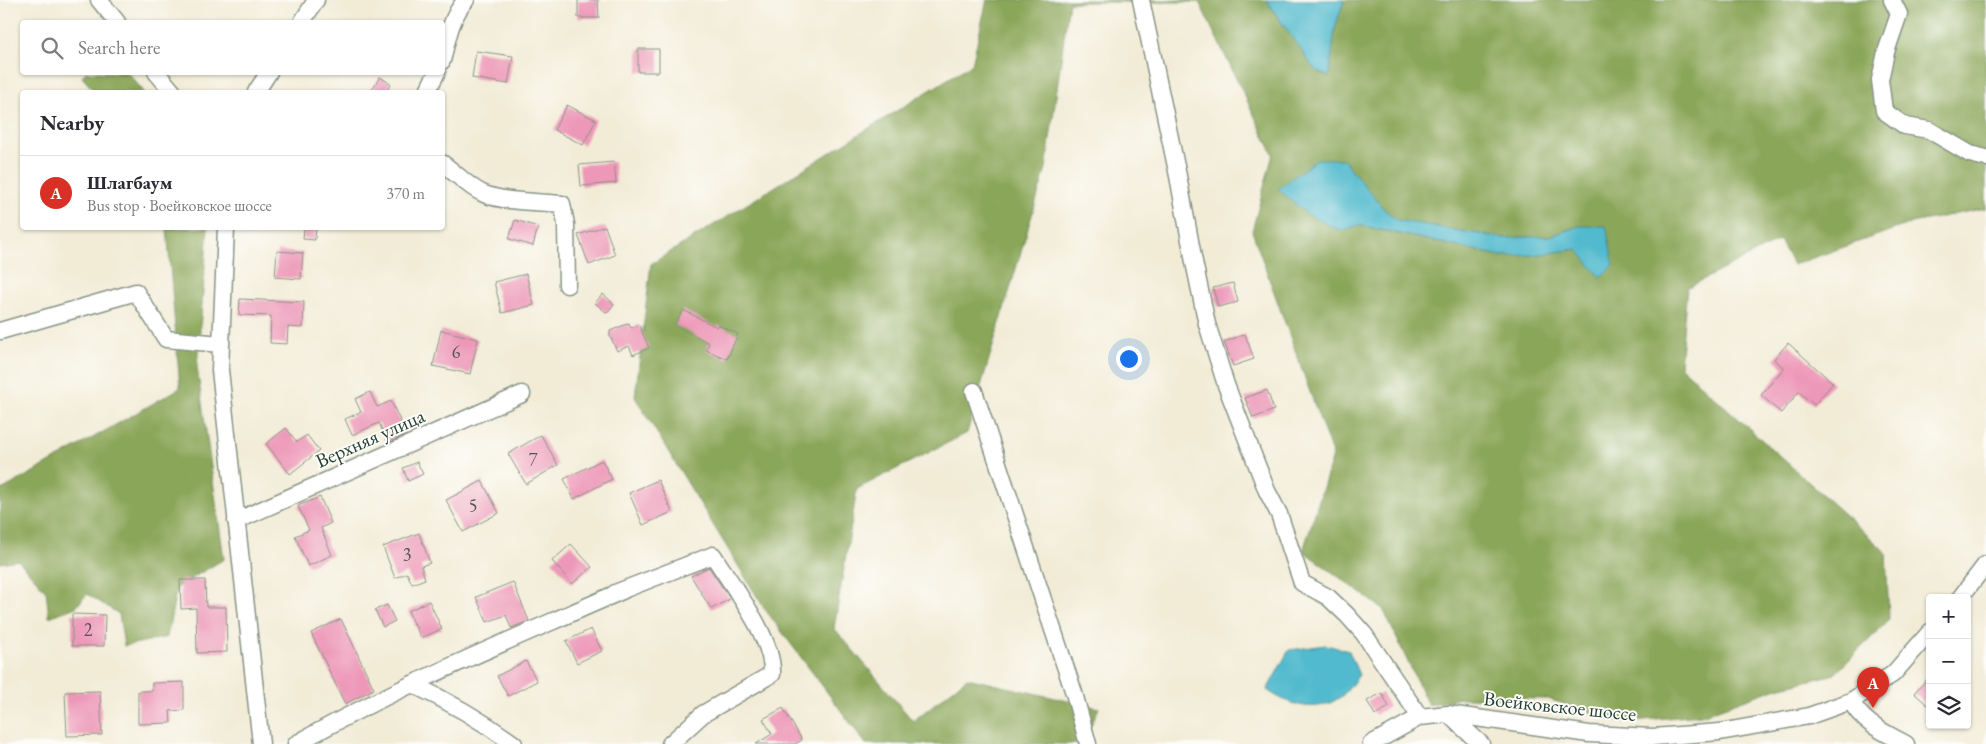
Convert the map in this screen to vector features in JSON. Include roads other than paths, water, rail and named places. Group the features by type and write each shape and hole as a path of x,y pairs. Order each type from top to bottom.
{"street":[{"path":"99,0 115,20"},
{"path":"303,20 316,0"},
{"path":"445,48 448,34 460,6 466,0"},
{"path":"1141,0 1207,324 1226,385 1267,491 1280,514 1302,583 1328,597 1364,634 1420,717"},
{"path":"1892,0 1899,14 1886,52 1880,80 1884,112 1906,126 1929,130 1970,154 1986,158"},
{"path":"159,75 171,90"},
{"path":"257,90 267,75"},
{"path":"428,90 436,75"},
{"path":"445,166 467,184 484,194 516,201 562,204 566,224 567,285"},
{"path":"226,230 220,370 261,744"},
{"path":"0,331 136,292 166,338 221,344"},
{"path":"974,391 1074,693 1088,744"},
{"name":"Верхняя улица","path":"236,521 522,394"},
{"path":"296,744 336,721 412,684 620,591 713,555 759,628 772,662 772,674 703,714 670,744"},
{"path":"1963,594 1986,564"},
{"name":"Воейковское шоссе","path":"1371,744 1420,717 1448,714 1589,734 1653,737 1720,732 1809,716 1851,701 1893,674 1926,637"},
{"path":"412,684 457,706 486,723 514,744"},
{"path":"1851,701 1858,713 1871,725 1906,744"},
{"path":"1448,714 1481,744"}],"water":[{"path":"1266,0 1344,0 1335,29 1329,77 1315,70"},
{"path":"1317,159 1343,159 1383,208 1397,220 1502,238 1550,236 1579,226 1606,226 1614,266 1600,277 1577,249 1534,255 1501,256 1359,225 1341,231 1307,214 1278,189"},
{"path":"1326,645 1349,651 1359,675 1342,696 1321,706 1302,706 1284,700 1267,690 1289,650"}],"place":[{"name":"Шлагбаум","path":"1873,708"}]}
